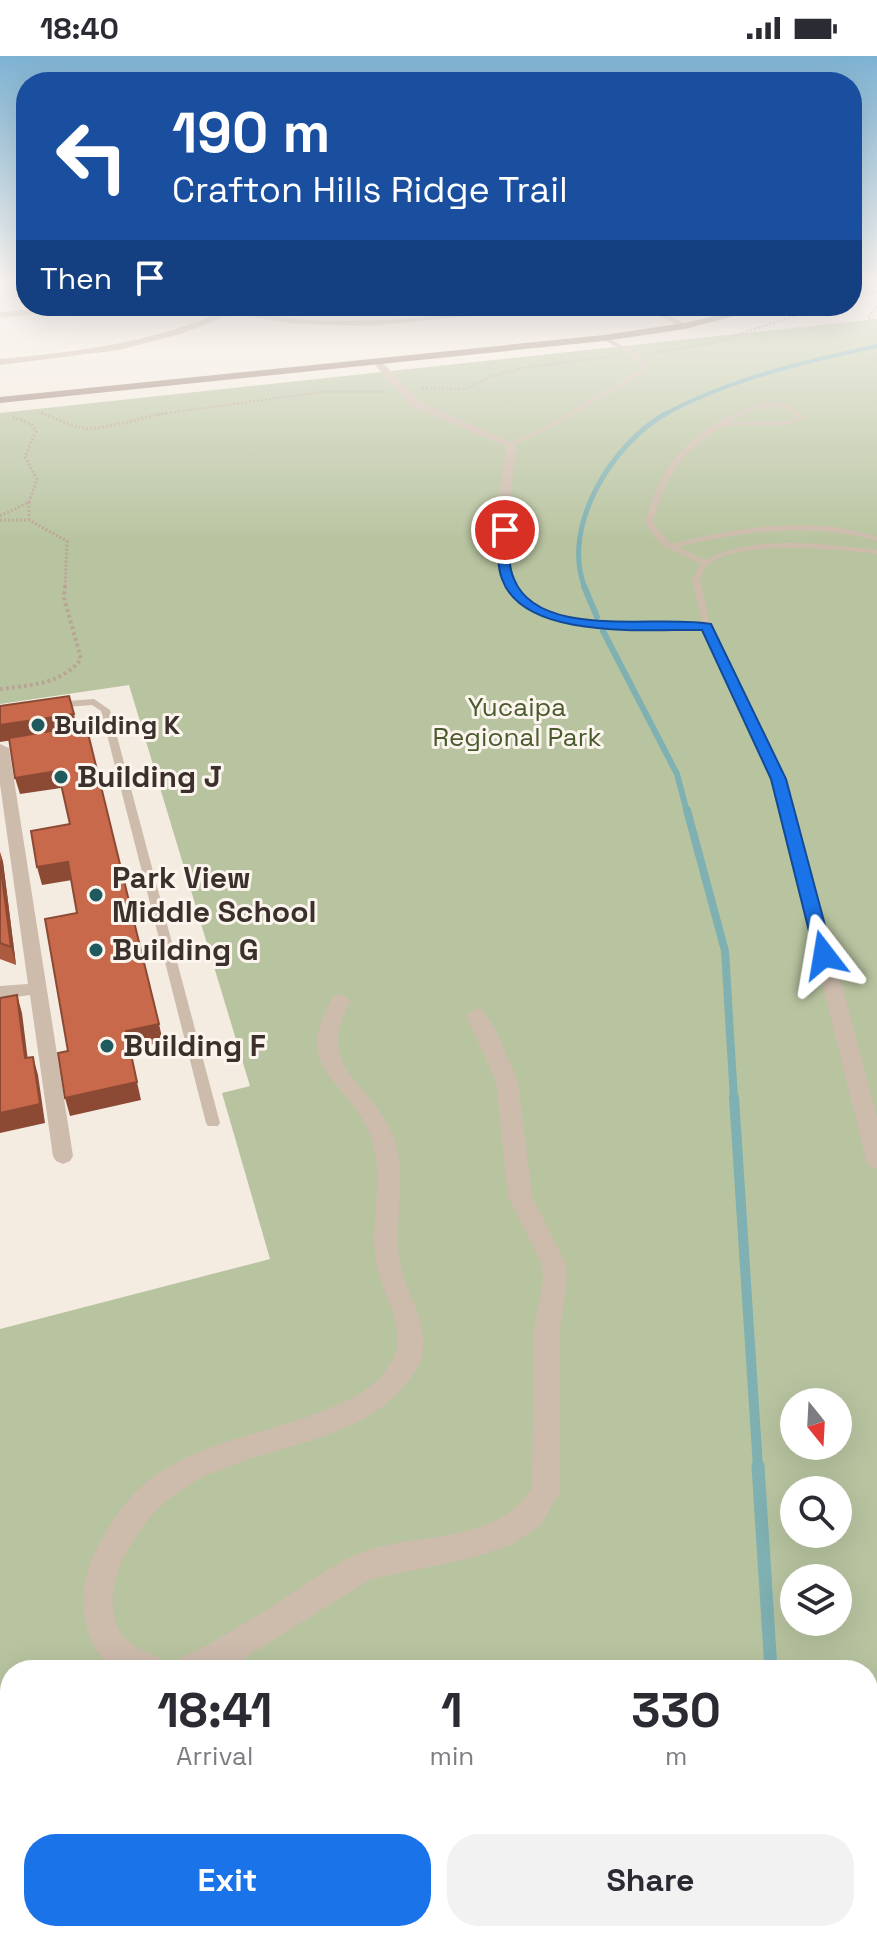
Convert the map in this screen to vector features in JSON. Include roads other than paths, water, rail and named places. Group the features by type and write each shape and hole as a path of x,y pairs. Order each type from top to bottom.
{"main road":[{"path":"0,400 348,366"}],"street":[{"path":"381,366 417,405 511,444 503,558 508,581 522,599 543,613 570,621 706,626 779,779 877,1160"},
{"path":"6,748 10,830 63,1156"},
{"path":"0,853 10,830"},
{"path":"0,992 5,994 38,988"},
{"path":"127,1660 120,1657 103,1633 95,1603 104,1562 130,1518 159,1486 190,1468 354,1410 387,1390 408,1360 410,1332 387,1257 387,1157 384,1139 327,1054 327,1022 341,1001"},
{"path":"212,1660 367,1565 472,1544 501,1535 531,1515 546,1491 547,1328 555,1281 554,1264 520,1196 507,1081 476,1015"}],"lane":[{"path":"511,444 550,426 641,372 643,366"},
{"path":"706,563 671,546 649,523 658,491 676,461 722,424 742,410 769,405 796,410 801,417 789,423 722,424"},
{"path":"671,546 753,531 836,530 867,534 877,539"},
{"path":"706,626 696,578 706,563 725,553 755,548 842,547 877,552"},
{"path":"43,707 88,701 99,703 105,710 213,1123"}],"waterway":[{"path":"663,415 714,391 791,366"},
{"path":"585,588 579,564 580,539 596,488 628,444 667,413"},
{"path":"584,586 597,617"},
{"path":"603,631 677,774 687,812"},
{"path":"687,810 725,951 734,1099"},
{"path":"734,1097 758,1468"},
{"path":"758,1466 770,1660"}],"place":[{"name":"Building K","path":"38,725"},
{"name":"Building J","path":"61,777"},
{"name":"Park View Middle School","path":"96,895"},
{"name":"Building G","path":"96,950"},
{"name":"Building F","path":"107,1046"}],"park label":[{"name":"Yucaipa Regional Park","path":"517,722"}]}
